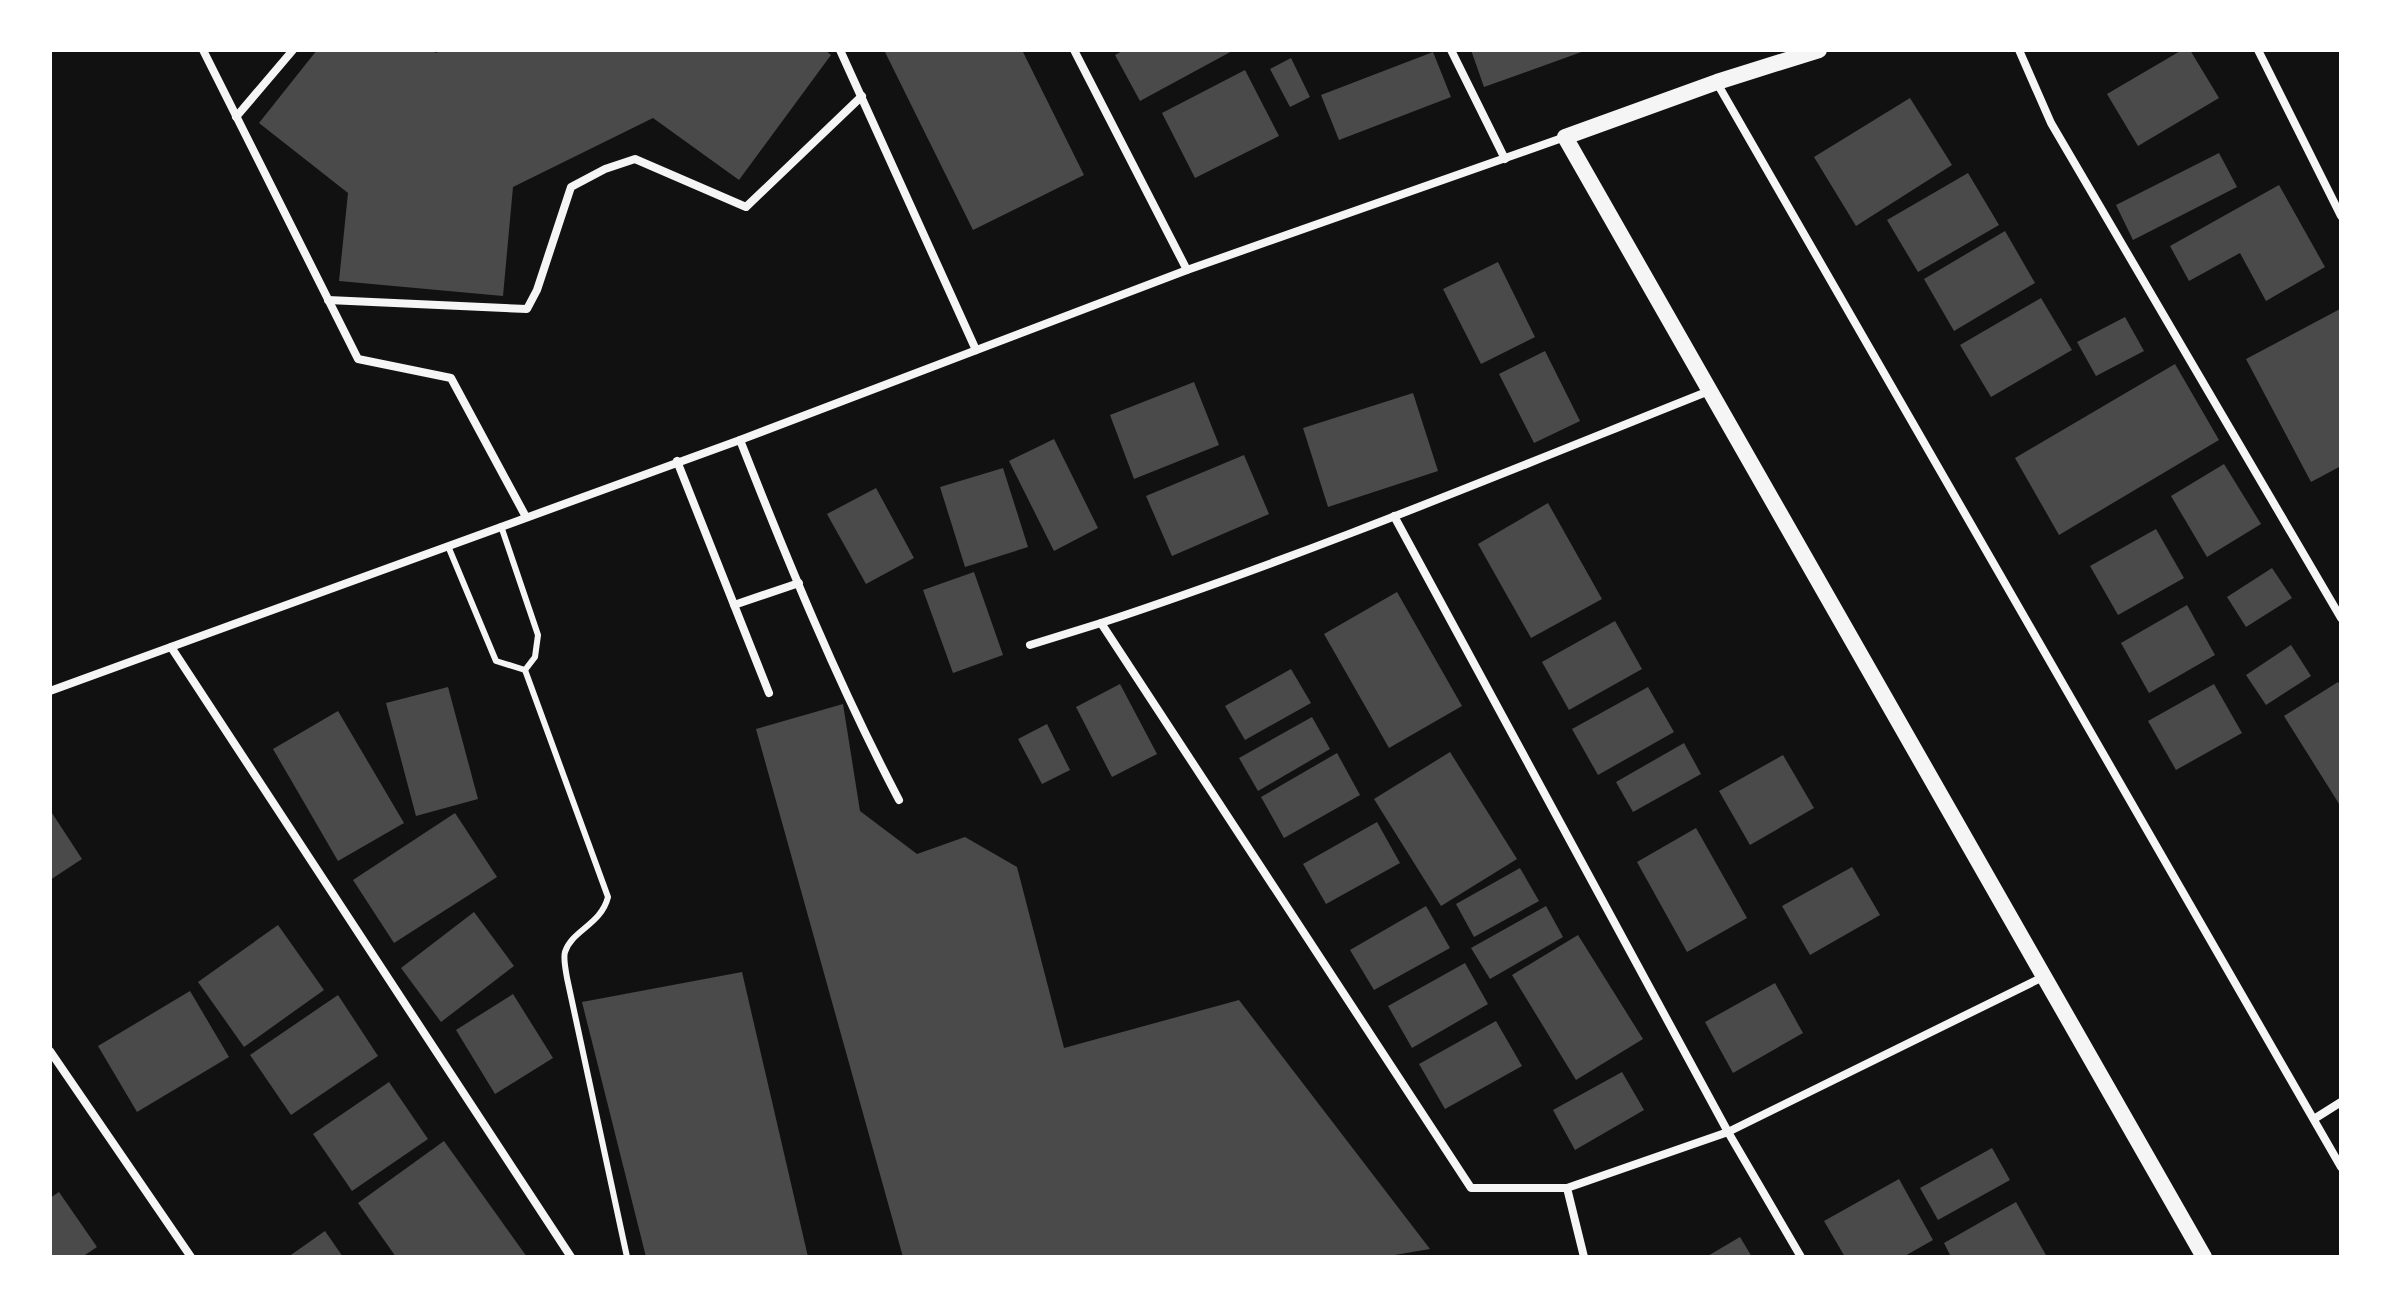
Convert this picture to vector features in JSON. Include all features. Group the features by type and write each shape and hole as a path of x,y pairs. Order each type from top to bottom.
{"main road":[{"path":"1819,50 1717,82 1565,137 2204,1257"}],"street":[{"path":"203,50 358,359 451,378 526,517"},
{"path":"236,117 293,50"},
{"path":"840,50 976,350"},
{"path":"1074,50 1187,270"},
{"path":"1451,50 1505,159"},
{"path":"2019,50 2051,123 2341,618"},
{"path":"2258,50 2341,216"},
{"path":"1717,82 2341,1167"},
{"path":"328,300 527,309 537,290 571,187 605,169 635,159 746,207 862,96"},
{"path":"50,691 740,440 1187,270 1565,137"},
{"path":"1030,645 1166,601 1394,516 1709,391"},
{"path":"740,440 866,736 899,800"},
{"path":"677,461 769,693"},
{"path":"1394,516 1728,1132 1801,1257"},
{"path":"734,605 799,583"},
{"path":"1101,623 1471,1188 1567,1188 1728,1132 2043,977"},
{"path":"171,647 571,1257"},
{"path":"50,1051 191,1257"},
{"path":"2314,1119 2341,1102"},
{"path":"1567,1188 1584,1257"}],"lane":[{"path":"501,526 538,635 535,657 525,670"},
{"path":"448,546 496,661 525,670"},
{"path":"525,670 608,897 605,909 565,952 567,978 627,1257"}],"building":[{"path":"317,50 432,50 436,53 441,50 825,50 831,55 739,180 653,118 513,187 503,296 339,281 348,193 259,123"},
{"path":"884,50 1022,50 1084,175 973,230"},
{"path":"1124,50 1234,50 1140,101 1115,55"},
{"path":"1471,50 1587,50 1484,87"},
{"path":"2182,50 2190,50 2219,98 2138,146 2107,94"},
{"path":"1433,52 1451,97 1339,140 1321,95"},
{"path":"1291,58 1310,97 1290,107 1270,69"},
{"path":"1245,70 1279,136 1195,178 1162,113"},
{"path":"1910,98 1952,165 1856,226 1814,157"},
{"path":"2219,153 2237,187 2133,240 2116,205"},
{"path":"1968,173 1999,225 1918,272 1887,220"},
{"path":"2279,185 2325,267 2266,301 2240,253 2189,281 2170,246"},
{"path":"2005,231 2035,283 1954,331 1924,279"},
{"path":"1498,262 1535,337 1481,364 1443,289"},
{"path":"2041,298 2072,350 1991,397 1960,345"},
{"path":"2340,309 2341,466 2311,482 2246,359"},
{"path":"2125,317 2144,351 2096,376 2077,342"},
{"path":"1545,351 1580,421 1534,443 1499,374"},
{"path":"2175,364 2219,440 2059,535 2015,458"},
{"path":"1194,382 1219,445 1134,479 1110,415"},
{"path":"1413,393 1438,471 1328,507 1303,428"},
{"path":"1054,439 1098,528 1054,551 1009,461"},
{"path":"1244,455 1269,514 1172,556 1146,496"},
{"path":"2224,464 2261,524 2207,557 2171,496"},
{"path":"1003,468 1028,547 965,567 940,487"},
{"path":"876,488 914,558 866,584 827,514"},
{"path":"1548,503 1602,599 1531,638 1478,544"},
{"path":"2156,529 2184,578 2118,615 2090,566"},
{"path":"2272,568 2292,598 2246,627 2227,597"},
{"path":"974,572 1003,655 953,673 923,590"},
{"path":"1397,592 1462,706 1389,748 1324,634"},
{"path":"2187,605 2215,655 2149,693 2121,643"},
{"path":"1615,621 1642,669 1569,710 1542,662"},
{"path":"2291,645 2311,676 2266,705 2246,675"},
{"path":"1291,669 1311,703 1245,740 1225,706"},
{"path":"2338,682 2341,686 2341,807 2284,716"},
{"path":"1120,684 1157,754 1112,777 1076,707"},
{"path":"2214,684 2242,733 2176,770 2148,721"},
{"path":"448,687 478,799 416,816 386,703"},
{"path":"1648,687 1674,732 1598,775 1572,729"},
{"path":"843,704 860,811 917,854 965,837 1017,867 1064,1048 1239,1000 1430,1249 1383,1257 903,1257 756,729"},
{"path":"338,711 404,823 338,861 273,749"},
{"path":"1312,717 1330,749 1258,791 1239,758"},
{"path":"1047,724 1070,770 1042,784 1018,739"},
{"path":"1684,743 1701,774 1633,812 1616,782"},
{"path":"1450,752 1517,859 1441,906 1374,799"},
{"path":"1337,753 1360,795 1284,838 1261,797"},
{"path":"1783,755 1814,808 1750,845 1719,791"},
{"path":"50,810 82,859 50,880"},
{"path":"455,813 497,877 394,943 353,880"},
{"path":"1377,822 1400,863 1326,904 1303,864"},
{"path":"1696,828 1747,918 1687,952 1637,862"},
{"path":"1852,867 1880,915 1810,955 1782,906"},
{"path":"1520,868 1539,901 1474,937 1456,904"},
{"path":"1426,906 1450,948 1374,990 1350,950"},
{"path":"1546,906 1563,937 1490,979 1471,948"},
{"path":"474,912 514,966 441,1022 401,968"},
{"path":"278,925 324,990 244,1047 198,982"},
{"path":"1578,935 1643,1039 1576,1080 1512,975"},
{"path":"1465,963 1488,1004 1412,1048 1388,1006"},
{"path":"742,972 808,1257 646,1257 582,1002"},
{"path":"1775,983 1803,1033 1733,1073 1705,1022"},
{"path":"190,991 229,1057 137,1112 98,1046"},
{"path":"513,994 553,1058 495,1094 456,1030"},
{"path":"338,995 378,1056 291,1115 250,1055"},
{"path":"1496,1021 1522,1066 1445,1109 1419,1064"},
{"path":"1622,1072 1644,1110 1575,1150 1553,1110"},
{"path":"389,1082 428,1139 352,1191 313,1134"},
{"path":"444,1141 527,1257 396,1257 358,1203"},
{"path":"1992,1148 2010,1180 1938,1220 1920,1188"},
{"path":"1899,1179 1933,1240 1903,1257 1845,1257 1824,1221"},
{"path":"59,1192 97,1247 82,1257 50,1257 50,1198"},
{"path":"2016,1202 2047,1257 1951,1257 1944,1243"},
{"path":"325,1231 343,1257 288,1257"},
{"path":"1740,1237 1752,1257 1706,1257"}]}
